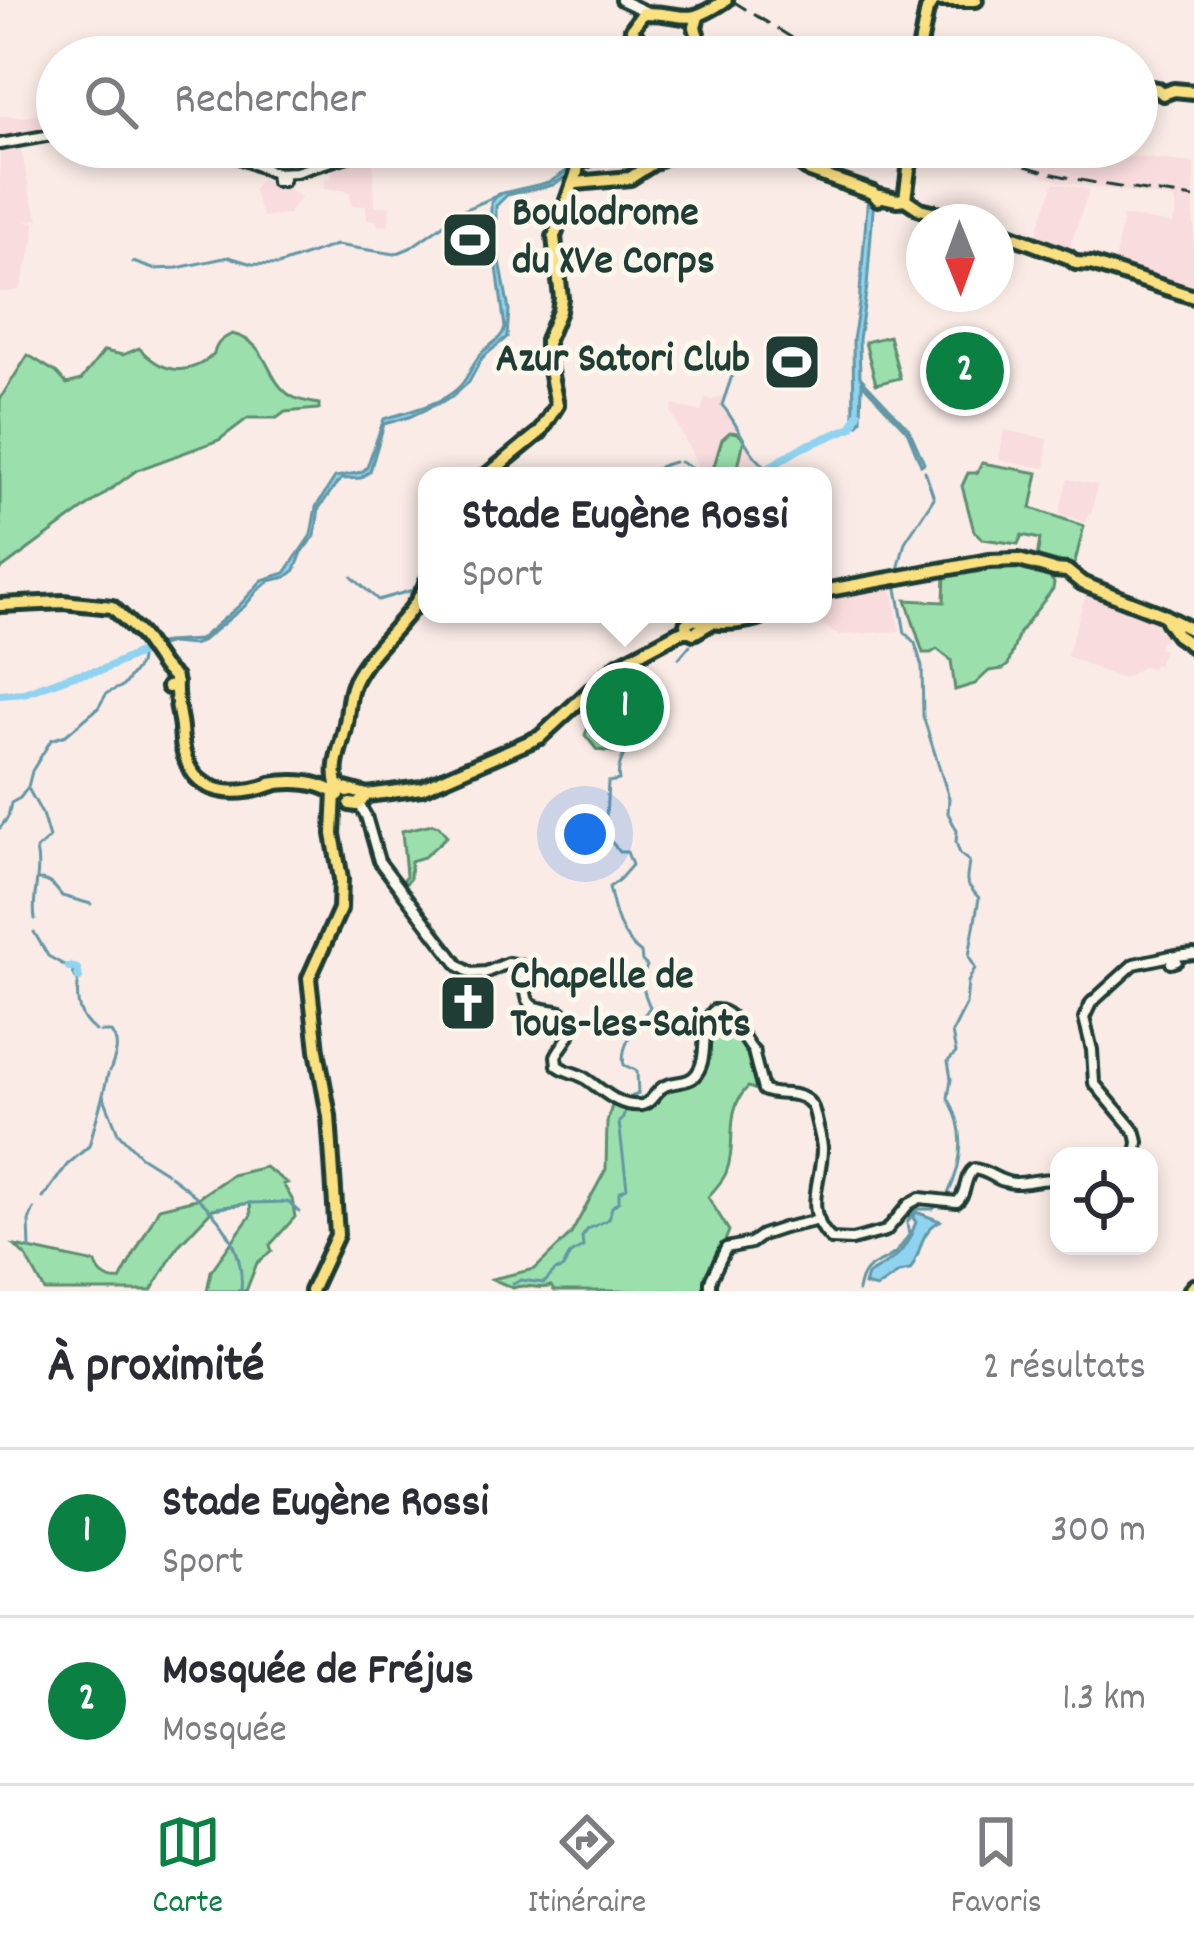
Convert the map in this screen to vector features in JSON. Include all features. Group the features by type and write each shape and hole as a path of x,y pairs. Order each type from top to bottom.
{"main road":[{"path":"923,36 930,2 976,0"},
{"path":"635,36 632,31 637,14 693,20 723,1"},
{"path":"693,20 698,36"},
{"path":"1158,86 1194,90"},
{"path":"497,467 539,432 557,405 547,356 547,340 561,298 555,231 584,168"},
{"path":"578,174 630,178 646,168"},
{"path":"808,168 910,204"},
{"path":"904,202 909,168"},
{"path":"1014,236 1194,296"},
{"path":"832,590 1003,560 1025,561 1161,614 1190,636"},
{"path":"349,794 334,767 347,700 368,659 418,598"},
{"path":"0,605 63,602 109,613 151,647 170,681 192,771 212,788 233,794 296,782 349,794 422,788 540,737 617,664 689,628 711,623"},
{"path":"310,1291 337,1235 329,1116 309,978 340,909 341,879 333,833 335,813 349,794"}],"street":[{"path":"621,0 637,14"},
{"path":"0,146 36,138"},
{"path":"265,168 280,174 302,168"},
{"path":"563,168 578,174"},
{"path":"349,794 366,816 382,866 459,966 484,973 508,963 520,965 530,1004 568,1018 571,1032 555,1057 560,1068 581,1076 603,1094 643,1105 664,1086 687,1081 700,1066 707,1019 722,1009 730,1012 753,1052 763,1090 798,1096 814,1109 822,1147 816,1198 821,1222 837,1240 886,1231 913,1201 957,1202 976,1168 1010,1183 1050,1179"},
{"path":"1137,1147 1136,1132 1094,1083 1084,1018 1091,1003 1137,962 1194,954"},
{"path":"710,1291 726,1248 783,1228 821,1222"}],"shaded area":[{"path":"36,115 36,135 0,140 0,116"},
{"path":"20,143 39,219 24,221 35,222 20,290 0,292 0,147"},
{"path":"1158,159 1194,163 1194,293 1114,266 1123,216 1173,224 1174,199 1061,182 1023,168 1158,168"},
{"path":"332,168 373,168 375,206 390,206 389,225 367,220 366,206 351,205 350,191 324,189 325,179 332,178"},
{"path":"261,180 301,197 288,214 263,217 253,190"},
{"path":"1054,183 1089,190 1068,252 1034,240"},
{"path":"725,394 722,407 756,461 766,465 699,467 671,411 673,405 701,412 705,398"},
{"path":"1004,430 1047,439 1046,468 999,460"},
{"path":"1068,479 1097,485 1086,523 1059,513"},
{"path":"892,583 899,631 839,635 819,623 832,623 832,596"},
{"path":"1087,590 1158,619 1174,635 1160,642 1158,648 1164,650 1158,665 1143,666 1119,678 1067,656"}],"green space":[{"path":"232,334 254,345 282,389 297,399 319,404 319,409 285,412 277,418 248,418 219,440 137,470 0,570 0,399 28,355 67,384 81,380 104,351 123,355 139,348 166,367 195,367"},
{"path":"889,336 900,378 876,384 865,342"},
{"path":"730,432 744,440 738,467 714,467 722,439"},
{"path":"982,463 1038,473 1031,508 1084,526 1073,570 1037,558 1040,539 1022,535 1018,544 983,539 974,531 962,486 968,473 977,473"},
{"path":"997,563 1037,568 1049,576 1053,589 1019,633 1008,665 955,690 951,660 937,649 923,653 906,600 944,602 945,573"},
{"path":"641,657 662,687 660,697 622,753 597,750 585,735 598,700 615,672"},
{"path":"432,824 447,836 424,857 411,861 410,878 404,886 402,831"},
{"path":"716,1016 728,1019 753,1062 757,1090 748,1087 740,1096 726,1173 708,1197 729,1231 708,1281 709,1291 554,1291 551,1286 513,1288 492,1279 535,1269 571,1234 606,1169 607,1122 613,1102 643,1107 664,1089 696,1079"},
{"path":"265,1167 287,1183 283,1184 295,1217 270,1245 272,1251 257,1263 246,1291 207,1291 211,1271 251,1215 250,1203 213,1209 179,1245 151,1291 45,1291 15,1246 96,1263 105,1276 120,1280 159,1208 196,1199 232,1175"}],"water":[{"path":"574,168 553,185 507,195 496,206 496,239 509,310 507,337 482,358 469,382 452,397 384,424 370,471 337,483 319,508 315,536 295,570 269,581 201,642 171,643 141,652 165,642 199,640 262,580 285,573 311,535 316,507 335,477 367,467 384,419 432,404 461,385 505,328 491,203 498,194 550,182"},
{"path":"868,195 874,197 859,339 860,377 909,429 921,465 907,431 862,383 861,420 854,422 853,340"},
{"path":"916,1212 940,1221 924,1237 910,1270 876,1288 864,1285 867,1275 893,1259 908,1242"}],"waterway":[{"path":"133,262 153,269 177,268 229,257 278,265 336,245 395,254 464,210 501,194"},
{"path":"734,370 722,405 767,467"},
{"path":"770,467 852,427 858,413"},
{"path":"660,467 674,462"},
{"path":"680,462 690,467"},
{"path":"897,574 905,542 934,498 925,471"},
{"path":"352,577 378,600 413,590"},
{"path":"896,583 905,633 915,643 922,667 923,716 949,798 948,813 960,854 969,861 968,884 979,898 969,956 975,968 966,1005 952,1033 956,1053 948,1061 948,1098 961,1147 947,1196"},
{"path":"693,642 699,636"},
{"path":"679,658 690,645"},
{"path":"0,695 24,693 102,670 150,648"},
{"path":"0,828 11,803 28,787 51,740 66,735 98,708 107,693 123,686 139,665 141,652"},
{"path":"513,1284 521,1280 544,1283 563,1268 570,1254 583,1247 582,1237 588,1229 609,1219 619,1192 627,1188 619,1122 628,1098 638,1094 637,1071 624,1065 623,1057 631,1034 650,1007 643,986 647,966 623,932 609,887 632,865 627,852 620,852 601,824 606,817 608,782 619,780 627,748 665,698"},
{"path":"29,790 49,838 36,850 35,919"},
{"path":"39,880 50,883 62,896 91,904"},
{"path":"34,932 48,956 71,969 78,982"},
{"path":"69,967 77,969 79,978"},
{"path":"78,985 80,1011 96,1031"},
{"path":"100,1032 111,1032 116,1042 110,1071"},
{"path":"108,1074 103,1095 118,1133 140,1156 167,1173"},
{"path":"43,1198 67,1165 89,1146 103,1095"},
{"path":"170,1176 222,1224 237,1255 241,1291"},
{"path":"216,1208 288,1202 299,1212"},
{"path":"858,1291 867,1270 895,1253 909,1235 907,1223 915,1209 933,1209 940,1203"},
{"path":"30,1249 29,1221 34,1209"}],"railway":[{"path":"731,0 789,36"},
{"path":"1035,168 1194,198"}],"place":[{"name":"Boulodrome du XVe Corps","path":"470,240"},
{"name":"Azur Satori Club","path":"792,362"},
{"name":"Mosquée de Fréjus","path":"965,371"},
{"name":"Stade Eugène Rossi","path":"625,707"},
{"name":"Chapelle de Tous-les-Saints","path":"468,1003"}]}
